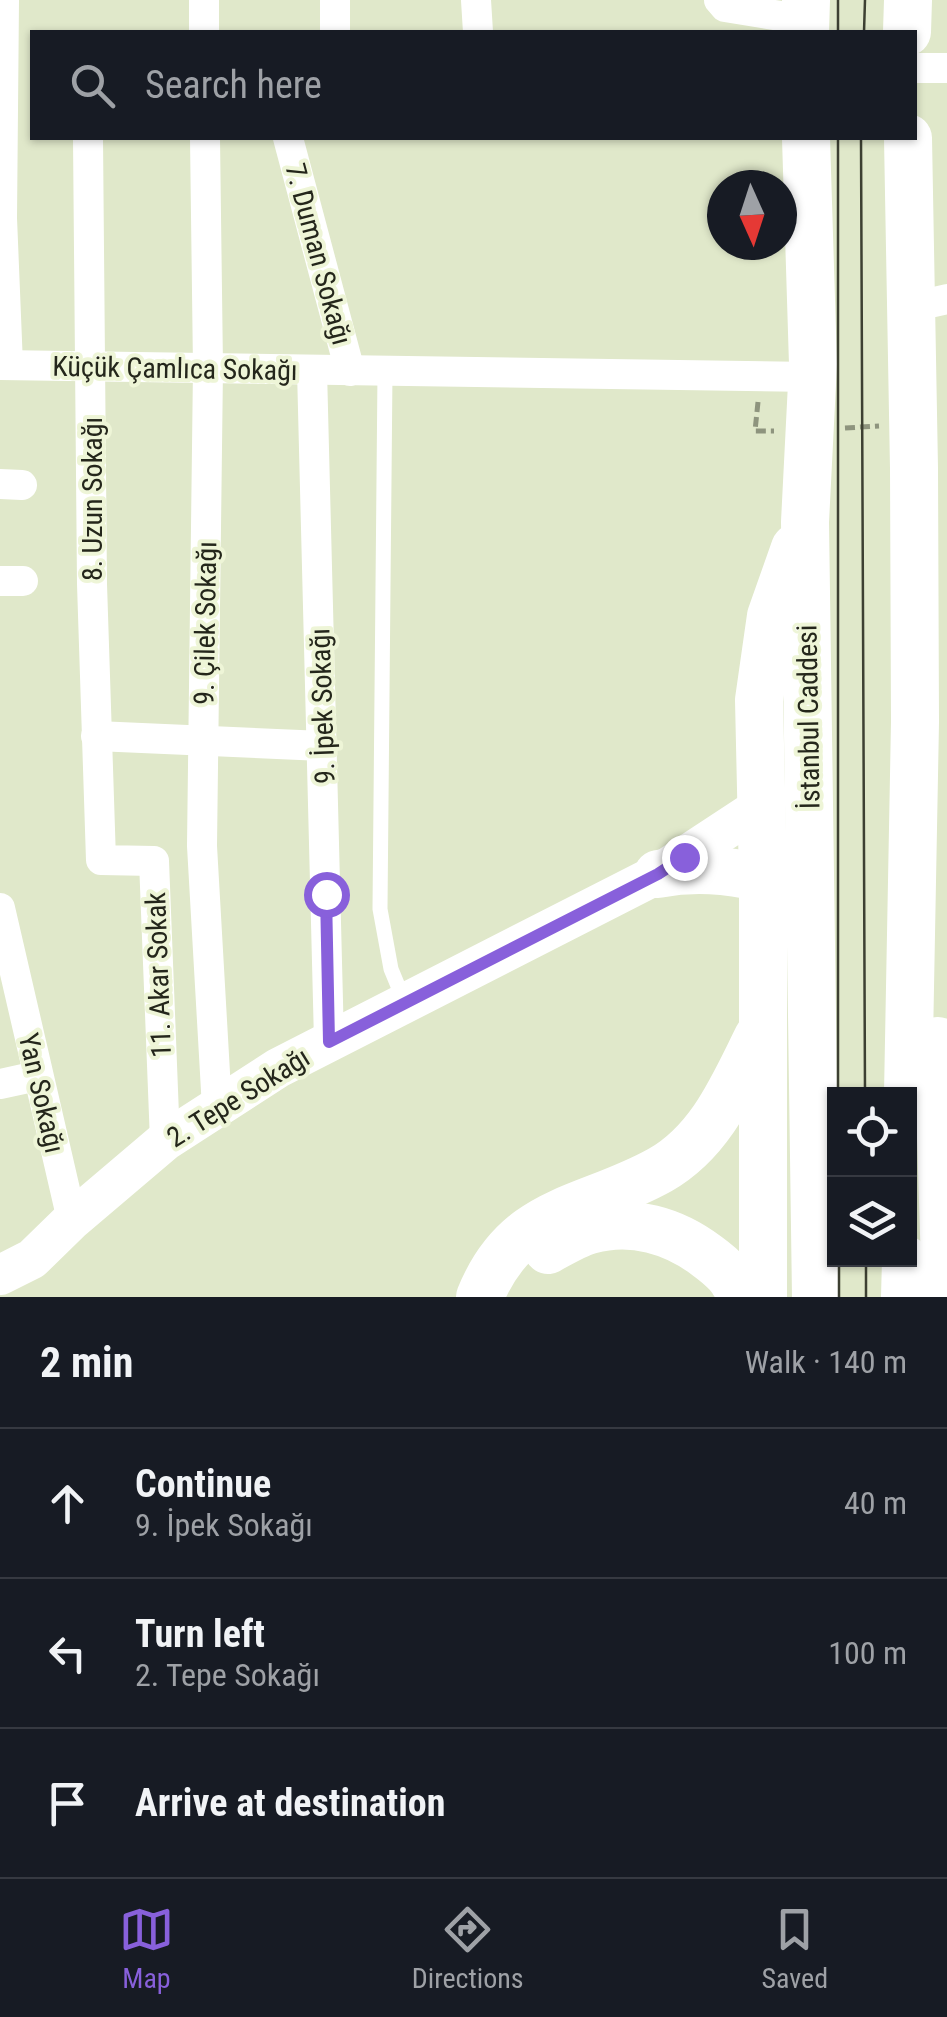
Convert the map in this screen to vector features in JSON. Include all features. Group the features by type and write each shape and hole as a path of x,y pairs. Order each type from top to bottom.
{"highway":[{"path":"907,30 908,0"},
{"name":"İstanbul Caddesi","path":"806,140 814,377 805,522 816,1297"},
{"path":"908,140 929,303 931,463 925,731 908,1087"},
{"path":"763,1297 759,700 770,616 805,522"},
{"path":"925,731 940,935 946,1297"},
{"path":"658,874 690,868 763,878"},
{"path":"480,1297 493,1265 525,1230 662,1169 709,1129 762,1029"},
{"path":"509,1297 511,1287 538,1254 592,1229 648,1226 683,1238 737,1284 740,1297"},
{"path":"905,1297 906,1267"}],"main road":[{"name":"2. Tepe Sokağı","path":"0,1275 32,1260 72,1220 165,1141 278,1068 658,874 760,807"}],"street":[{"path":"4,0 18,40 2,218 4,365"},
{"path":"204,0 204,30"},
{"path":"335,0 335,30"},
{"path":"476,0 478,30"},
{"path":"719,0 725,6 805,18"},
{"path":"917,68 947,68"},
{"name":"8. Uzun Sokağı","path":"88,140 92,584 101,860"},
{"name":"9. Çilek Sokağı","path":"205,140 208,368 202,846 217,1108"},
{"name":"7. Duman Sokağı","path":"289,140 350,371"},
{"name":"Küçük Çamlıca Sokağı","path":"4,365 814,377"},
{"name":"9. İpek Sokağı","path":"312,370 329,1042"},
{"path":"96,736 323,746"},
{"name":"11. Akar Sokak","path":"101,860 154,861 165,1141"},
{"name":"Yan Sokağı","path":"0,908 72,1220"},
{"path":"0,1084 37,1076"}],"lane":[{"path":"385,372 380,909 391,970 405,1003"}],"path":[{"path":"756,432 757,402"}],"tram line":[{"path":"838,0 838,30"},
{"path":"864,30 865,0"},
{"path":"838,140 838,1087"},
{"path":"861,140 865,1087"},
{"path":"839,1267 839,1297"},
{"path":"866,1267 866,1297"}],"route":[{"path":"326,894 329,1042 658,874 684,857"}]}
